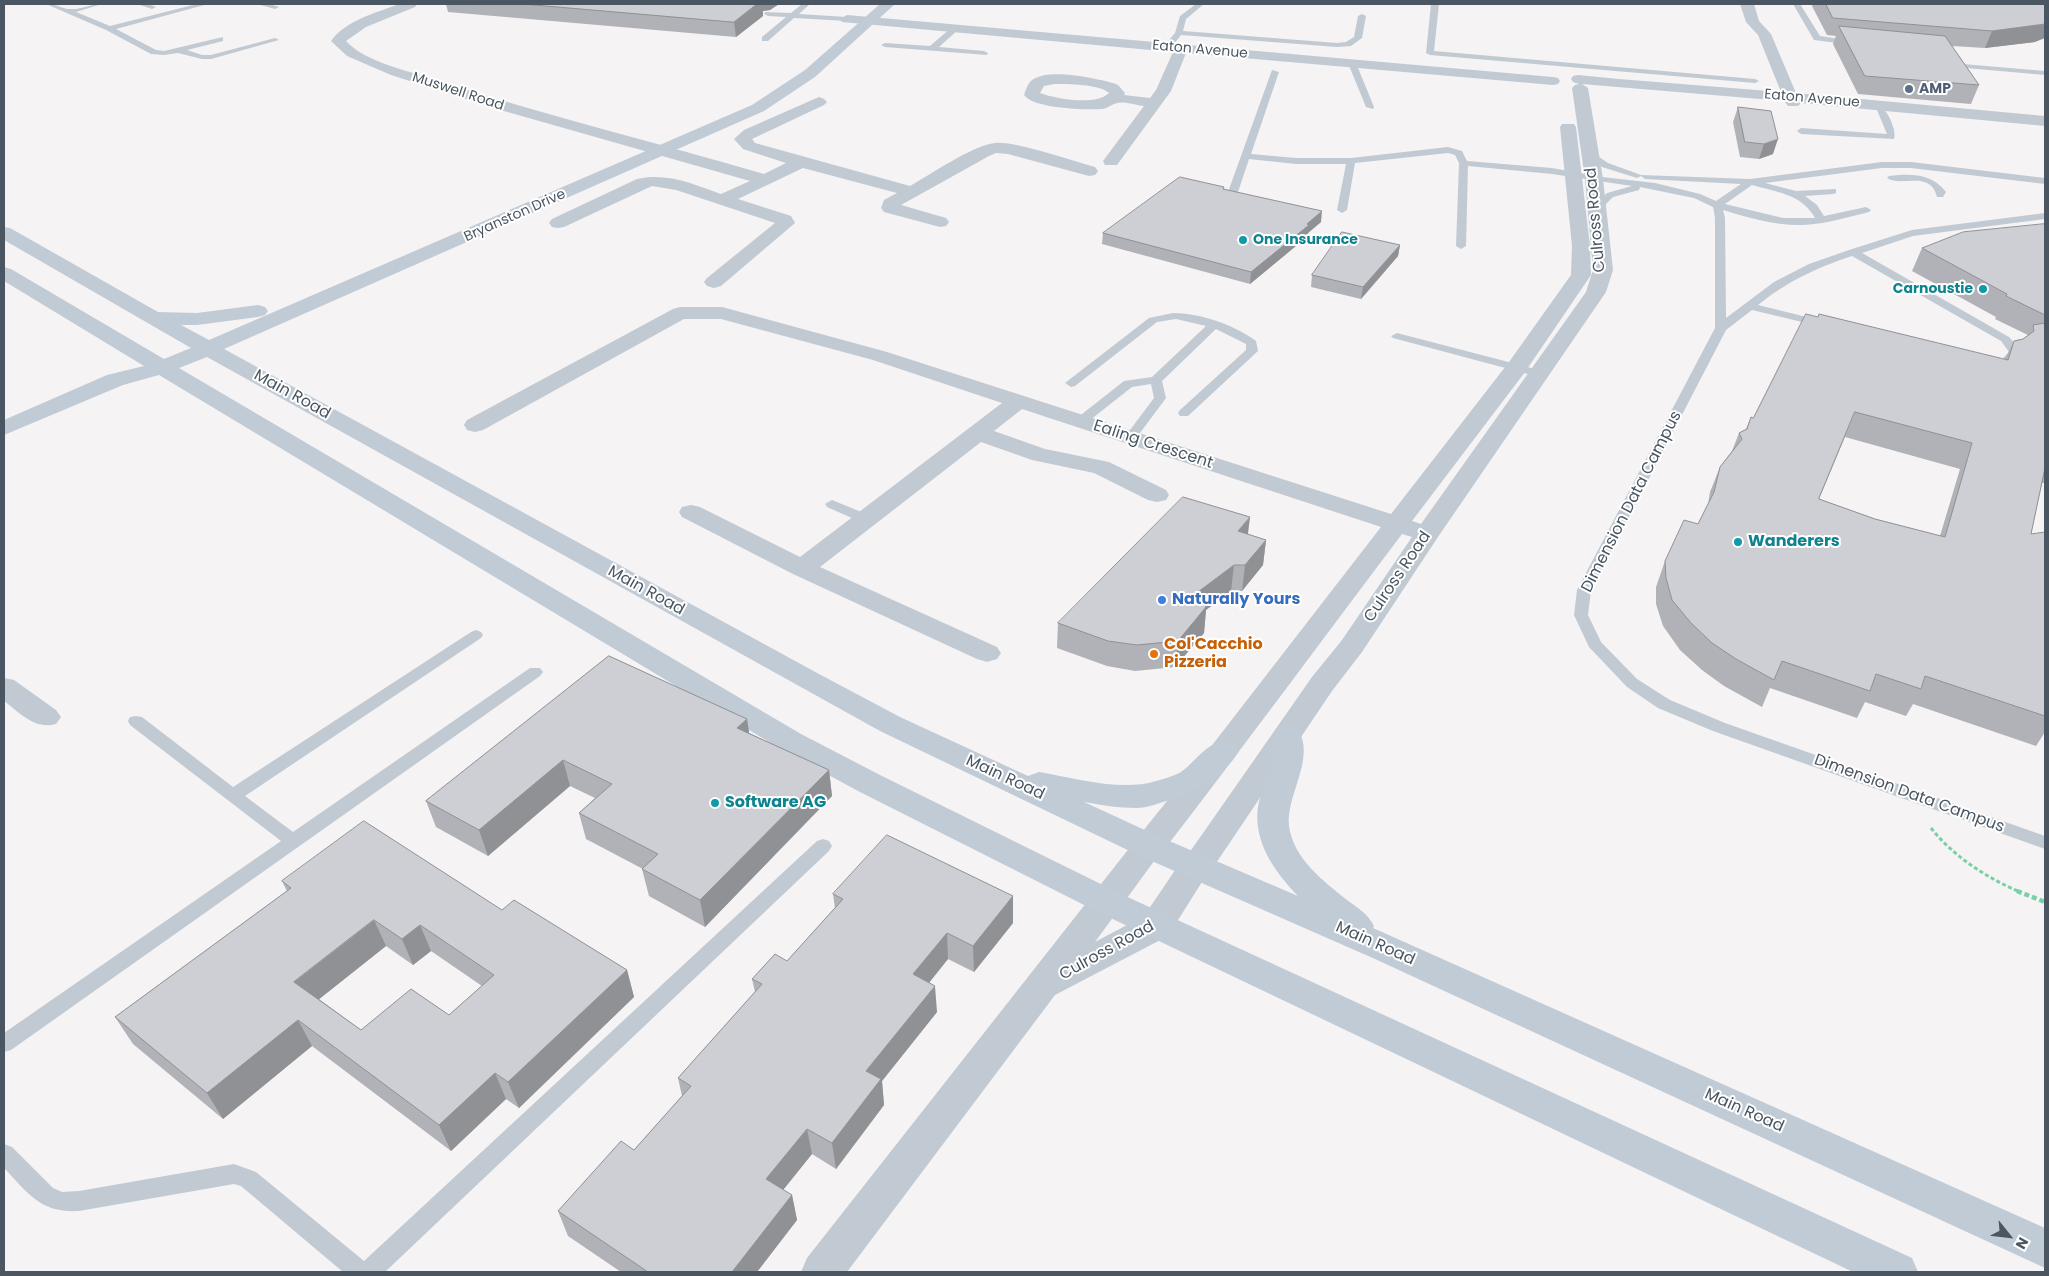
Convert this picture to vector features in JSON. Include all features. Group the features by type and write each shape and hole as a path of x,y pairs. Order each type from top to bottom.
{"main road":[{"name":"Bryanston Drive","path":"4,428 663,151 758,108 782,95 822,64 888,4"},
{"path":"836,30 852,14"},
{"name":"Bryanston Drive","path":"200,344 258,311 732,105 773,84 803,61"},
{"name":"Main Road","path":"4,232 200,344 890,724 1149,846 1387,949 2045,1248"},
{"path":"4,273 790,741 898,800 1106,903 1670,1163 1898,1272"},
{"path":"154,318 196,319 258,311"},
{"path":"38,413 98,393 141,384 174,386 209,394"},
{"path":"1287,736 1287,763 1274,807 1273,823 1273,831 1281,850 1298,875 1316,894 1387,949"},
{"path":"998,775 1097,793 1140,797 1191,780 1224,751"}],"street":[{"name":"Muswell Road","path":"410,4 356,27 345,33 338,41 346,49 362,58 445,88 766,180"},
{"path":"1747,4 1754,22 1764,34 1792,100"},
{"path":"1760,4 1766,23 1764,34"},
{"name":"Eaton Avenue","path":"852,14 870,21 1428,69 1558,87 1565,77 1580,85 1792,100 2045,122"},
{"path":"1111,161 1163,91 1174,48"},
{"name":"Culross Road","path":"822,1272 1043,987 1396,525 1600,284 1603,270 1592,168 1580,85"},
{"path":"1114,98 1154,103"},
{"name":"Eaton Avenue","path":"1792,100 1881,110 2045,122"},
{"path":"820,102 750,133 742,139 749,146 912,192"},
{"name":"Culross Road","path":"1043,987 1156,926 1322,684 1352,646 1427,534 1528,370 1581,275 1579,227 1565,110"},
{"path":"940,222 890,208 890,204 983,152 995,148 1009,149 1089,171"},
{"path":"722,200 801,162"},
{"path":"558,223 643,182 654,180 667,182 786,220 786,223 714,282"},
{"name":"Ealing Crescent","path":"475,425 680,313 707,312 733,316 880,356 1427,534"},
{"path":"802,568 1019,401"},
{"path":"978,433 1040,456 1101,468 1157,495"},
{"path":"691,512 802,568 988,653"},
{"path":"4,687 46,717"}],"lane":[{"path":"50,4 109,28 154,52 164,53 180,50 220,39"},
{"path":"68,12 99,4"},
{"path":"141,4 152,7"},
{"path":"109,28 205,4"},
{"path":"261,4 275,7"},
{"path":"765,39 806,4"},
{"path":"1174,48 1183,18 1200,4"},
{"path":"1428,69 1435,4"},
{"path":"1797,4 1817,38 1862,44"},
{"path":"768,14 852,14"},
{"path":"1179,33 1337,45 1348,44 1358,38 1362,16"},
{"path":"932,49 955,29"},
{"path":"180,50 202,57 211,57 275,40"},
{"path":"885,45 984,53"},
{"path":"1430,53 1755,80"},
{"path":"1352,63 1370,107"},
{"path":"1966,66 2045,74"},
{"path":"1233,192 1275,72"},
{"path":"1801,131 1891,137 1881,110"},
{"path":"1246,156 1296,161 1351,161 1448,150 1459,152 1464,163 1461,246"},
{"path":"1342,210 1351,161"},
{"path":"1464,163 1552,172 1572,172 1604,165 1637,175"},
{"path":"1592,168 1637,175 1750,182 1882,165 1941,168 2045,181"},
{"path":"1592,168 1696,196 1717,205 1779,221 1806,222 1866,210"},
{"path":"1931,182 1941,168"},
{"path":"1892,178 1910,177 1931,182 1938,187 1941,192 1940,195"},
{"path":"1717,205 1750,182 1796,194 1833,191"},
{"path":"1596,209 1610,195 1634,188 1655,186"},
{"path":"1796,194 1814,207 1821,219"},
{"name":"Dimension Data Campus","path":"1717,205 1720,218 1721,328 1584,590 1581,615 1594,644 1632,683 1664,704 1719,727 2045,843"},
{"path":"1721,328 1778,284 1796,274 1853,252 1912,234 2045,216"},
{"path":"2020,218 2037,226"},
{"path":"1853,252 2005,339 2014,348 2015,354 2010,359 1994,362"},
{"path":"1750,306 1836,326"},
{"path":"1071,383 1152,320 1177,316 1214,325 1246,337 1252,343 1252,351 1184,413"},
{"path":"1081,421 1128,384 1156,380 1214,325"},
{"path":"1397,336 1528,370"},
{"path":"1130,438 1160,398 1156,380"},
{"path":"832,504 866,519"},
{"path":"232,796 476,636"},
{"path":"4,1044 535,672"},
{"path":"136,721 294,842"},
{"path":"369,1272 823,846"},
{"path":"4,1154 45,1195 61,1202 79,1201 234,1174 241,1175 360,1272"}],"path":[{"path":"1921,798 1931,830 1968,864 2030,897 2045,902"}],"building":[{"path":"523,4 757,4 734,22"},
{"path":"1826,4 2045,4 2045,24 1992,31 1833,18"},
{"path":"1839,26 1945,36 1979,85 1865,76"},
{"path":"1738,107 1771,111 1778,139 1764,144 1745,142"},
{"path":"1180,177 1224,187 1223,189 1322,211 1307,224 1309,225 1251,272 1103,233"},
{"path":"2045,224 2045,315 2006,296 2007,294 1922,248 1963,232"},
{"path":"1342,232 1400,245 1363,287 1312,275"},
{"name":"Wanderers","path":"1806,314 1818,317 1819,314 2008,360 2014,341 2023,339 2034,331 2033,325 2045,323 2045,468 2031,534 2045,532 2045,716 1925,676 1921,689 1876,674 1870,691 1782,661 1774,680 1712,643 1691,623 1672,600 1666,578 1665,561 1684,520 1698,524 1714,492 1720,467 1742,439 1739,433 1747,429 1751,417 1753,418","holes":["1855,412 1972,443 1945,537 1875,519 1819,499"]},
{"name":"Naturally Yours","path":"1183,497 1250,517 1238,531 1266,540 1245,565 1234,565 1198,592 1206,607 1178,641 1137,645 1108,641 1058,623"},
{"name":"Software AG","path":"609,656 747,719 737,728 829,770 700,900 642,869 658,854 579,813 612,784 563,760 479,830 426,801"},
{"path":"364,821 502,910 514,900 627,970 508,1082 495,1073 439,1125 298,1020 207,1093 115,1017 291,888 282,881","holes":["374,920 402,939 420,925 494,975 449,1015 411,989 361,1030 294,982"]},
{"path":"887,835 1013,896 973,946 947,933 913,974 935,986 866,1071 881,1079 832,1143 807,1129 766,1179 792,1195 732,1272 648,1272 558,1211 621,1141 634,1150 691,1086 678,1078 762,984 752,979 775,954 787,961 843,899 833,894"}],"place":[{"name":"AMP","path":"1909,89"},
{"name":"One Insurance","path":"1243,240"},
{"name":"Carnoustie","path":"1983,289"},
{"name":"Wanderers","path":"1738,542"},
{"name":"Naturally Yours","path":"1162,600"},
{"name":"Col'Cacchio Pizzeria","path":"1154,654"},
{"name":"Software AG","path":"715,803"}]}
